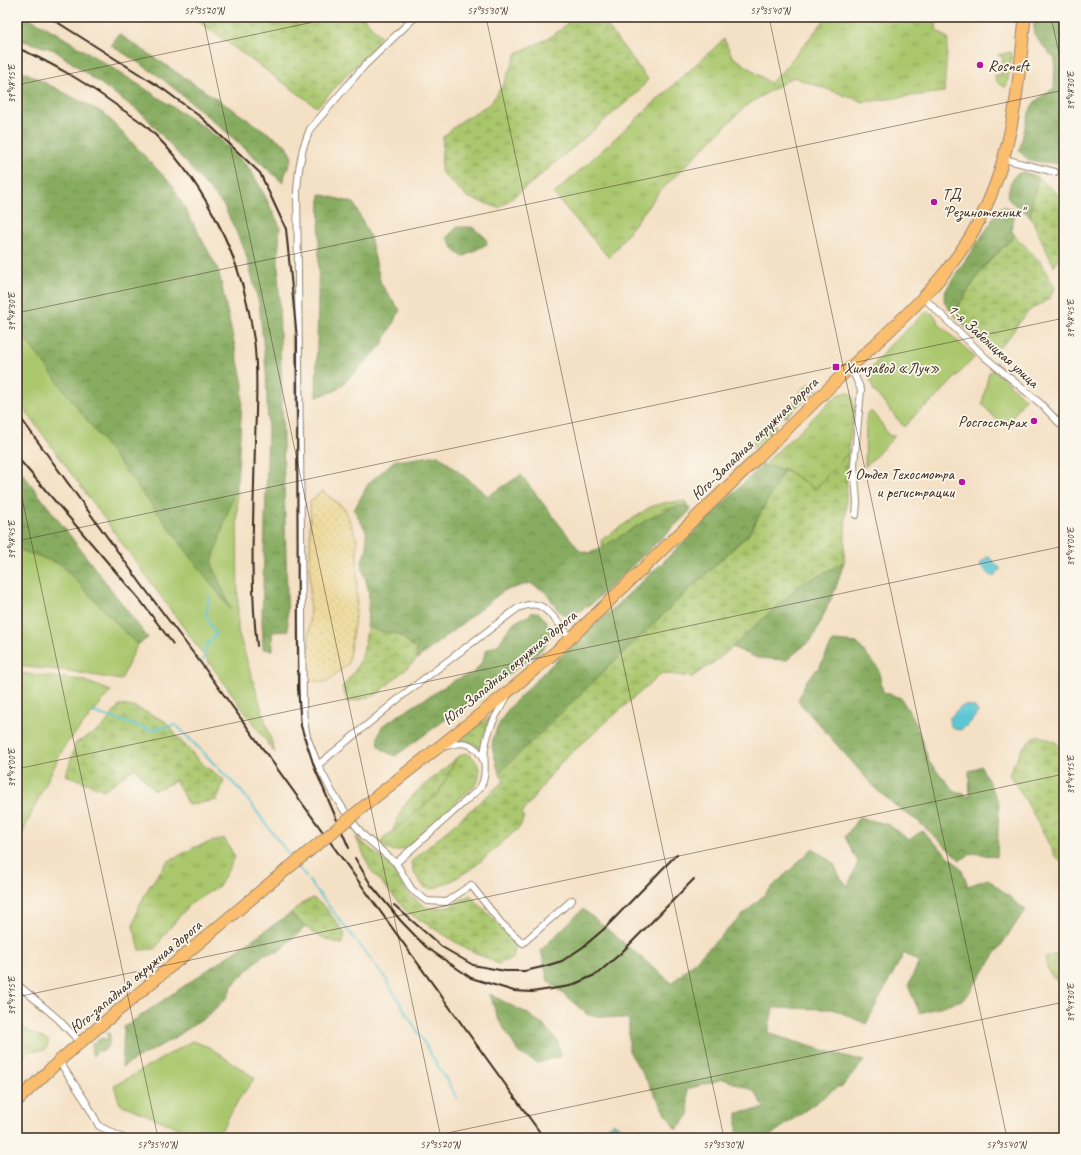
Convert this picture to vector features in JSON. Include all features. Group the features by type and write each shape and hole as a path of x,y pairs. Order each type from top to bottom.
{"highway":[{"name":"Юго-Западная окружная дорога","path":"373,799 513,688 571,638 924,298 946,272 973,232 984,212 1004,160 1015,102 1024,17"},
{"name":"Юго-западная окружная дорога","path":"17,1101 80,1042 373,799"}],"street":[{"path":"415,17 365,64 310,129 303,148 299,170 297,210 304,721 307,737 318,765 332,792 364,836 396,863 412,890 427,901 446,902 471,885 500,923 523,944 572,900"},
{"path":"1004,160 1055,172"},
{"name":"1-я Забелицкая улица","path":"924,298 986,358 1041,404 1064,428"},
{"path":"851,367 861,390 854,465 857,502 856,516"},
{"path":"318,765 408,691 518,608 530,604 540,606 549,613 571,638"},
{"path":"396,863 480,788 485,776 484,762 486,742 491,724 513,688"},
{"path":"434,750 457,743 468,744 477,750 484,762"},
{"path":"17,984 58,1019 80,1042"},
{"path":"58,1061 86,1102 98,1126 122,1138"}],"green space":[{"path":"17,17 27,17 53,31 141,86 218,137 250,169 280,227 278,259 288,631 272,632 273,650 263,649 262,618 268,432 266,370 259,303 245,251 224,206 144,115 54,50 17,39"},
{"path":"192,17 363,17 382,38 317,107"},
{"path":"571,17 600,17 648,79 638,92 535,180 499,208 467,197 441,172 443,137 460,122 491,103 504,83 517,53 554,34 567,24"},
{"path":"827,17 937,17 936,30 948,39 944,92 863,102 793,77 747,105 659,192 609,258 554,194 724,39 732,56 770,83 784,69"},
{"path":"1034,17 1064,17 1064,164 1030,161 1019,151 1027,119 1034,103 1054,88 1055,59 1036,38 1034,33"},
{"path":"119,34 286,145 292,158 282,182 224,130 159,76 111,45"},
{"path":"1011,52 1012,56 1007,85 1005,87 997,81 995,77 995,75 1001,75 1003,57 998,55"},
{"path":"17,68 105,114 172,185 218,269 243,384 237,483 212,563 232,612 17,328"},
{"path":"1024,172 1038,177 1030,216 1007,197 1010,184 1014,177 1019,173"},
{"path":"1038,177 1064,201 1064,251 1054,266 1030,216"},
{"path":"320,194 354,203 370,237 381,284 400,310 381,346 337,390 316,397"},
{"path":"1003,206 1016,211 1011,229 1015,236 984,266 953,314 945,303 945,292 991,223 996,210"},
{"path":"457,227 472,227 486,238 487,244 463,257 455,251 447,237"},
{"path":"1015,236 1040,261 1055,288 1049,299 1030,310 1000,347 988,345 972,334 953,314 984,267"},
{"path":"927,311 934,315 940,325 975,357 935,399 920,410 904,427 874,391 870,380 872,368 887,348"},
{"path":"17,328 231,610 212,563 237,483 238,631 275,753 17,399"},
{"path":"996,371 1025,399 1012,418 1002,425 982,404 989,372"},
{"path":"809,384 816,385 817,389 785,417 781,413 802,395 800,391"},
{"path":"848,392 853,397 854,411 848,453 815,490 785,469 762,466 832,400 838,395"},
{"path":"872,412 888,435 895,436 865,467 867,413"},
{"path":"772,422 776,427 754,448 748,447 748,445"},
{"path":"848,453 844,562 799,586 720,658 692,677 662,673 560,763 522,813 524,817 520,827 474,867 455,879 433,889 424,887 414,873 411,862 504,781 499,773 674,604 749,534 785,469 815,489"},
{"path":"438,455 488,496 521,475 580,551 590,553 655,515 671,508 685,505 690,508 688,513 594,602 570,617 565,616 558,610 544,591 530,583 503,591 417,659 416,649 398,634 377,631 367,626 369,592 361,563 367,548 366,531 354,510 368,484 395,460"},
{"path":"17,466 148,638 137,645 60,564 17,549"},
{"path":"761,466 785,469 749,533 499,773 492,747 493,737 509,708 544,672 659,566"},
{"path":"685,501 687,504 671,508 655,515 604,546 602,544 601,540 650,507 664,503"},
{"path":"17,549 60,564 137,645 121,680 69,671 17,666"},
{"path":"844,562 835,590 813,638 787,660 757,658 732,647 799,586"},
{"path":"538,612 547,622 550,632 548,642 539,652 395,756 379,747 378,737 382,726 455,680 474,673 483,660 486,650 499,644 507,631 517,621 531,613"},
{"path":"367,626 377,631 398,634 416,649 417,659 376,695 348,703 342,687 353,673 363,652"},
{"path":"833,641 857,643 878,668 883,692 901,698 916,724 929,762 954,790 970,797 969,771 981,766 999,803 997,857 973,853 960,860 918,821 902,811 877,790 798,701 806,681 820,666"},
{"path":"17,673 82,680 111,691 64,747 17,845"},
{"path":"120,705 135,707 165,721 201,763 224,780 217,800 188,805 176,781 154,790 135,768 104,790 66,775 76,743 101,729"},
{"path":"491,716 483,737 481,749 472,743 459,740"},
{"path":"1037,735 1056,742 1064,755 1064,864 1055,856 1028,804 1009,774 1023,747"},
{"path":"466,753 473,758 478,766 479,779 477,783 408,847 393,851 383,847 380,844 384,837 438,794 457,757"},
{"path":"457,757 438,794 392,832 402,809 416,792"},
{"path":"859,817 889,825 909,840 922,831 961,868 968,886 988,879 1025,910 965,999 920,1013 908,986 919,962 904,953 866,1024 833,1009 773,1008 768,1033 864,1061 841,1088 839,1086 767,1138 737,1138 737,1113 765,1108 753,1090 723,1079 687,1089 689,1115 676,1130 629,1051 629,1019 588,1015 548,981 541,950 583,909 672,983 813,848 834,864 840,877 848,886 858,862 845,837"},
{"path":"356,837 390,865 408,894 427,908 449,907 470,895 516,942 513,958 498,964 462,946 406,911 370,869"},
{"path":"224,838 235,857 220,885 189,905 164,935 155,949 140,950 133,926 138,908 149,887 167,862 195,847"},
{"path":"313,898 327,909 345,934 342,944 314,933 291,913 301,904"},
{"path":"291,913 305,927 278,952 264,954 232,986 227,998 206,1017 174,1038 122,1067 124,1027"},
{"path":"1064,951 1064,986 1051,975 1045,958"},
{"path":"490,994 527,1013 543,1025 557,1040 561,1056 538,1063 519,1053 497,1017"},
{"path":"17,1025 49,1041 45,1050 29,1051 17,1061"},
{"path":"109,1033 110,1040 107,1047 104,1051 97,1051 93,1056 91,1050 92,1044 101,1038 107,1039 108,1036 106,1034"},
{"path":"192,1041 209,1047 255,1078 239,1099 217,1138 203,1138 120,1104 114,1086"}],"sand":[{"path":"322,491 345,509 357,540 357,603 348,664 326,682 308,681 310,502"}],"water":[{"path":"987,557 989,557 1000,568 1000,570 992,577 980,565"},
{"path":"965,705 975,707 978,712 969,724 960,730 955,729 951,726 949,719 959,708"},
{"path":"614,1123 627,1132 631,1138 609,1138 608,1127"}],"waterway":[{"path":"203,661 207,644 216,634 206,617 209,596"},
{"path":"93,712 150,730 176,725 242,792 293,860"},
{"path":"297,865 306,877"},
{"path":"309,881 384,976 457,1098"}],"railway":[{"path":"49,17 163,89 202,118 260,173 286,229 297,338 298,688 301,726 315,769 349,848"},
{"path":"17,48 43,60 82,82 146,126 166,146 184,168 200,191 227,241 245,295 255,347 256,396 253,595 257,646"},
{"path":"17,413 203,666 544,1138"},
{"path":"17,457 140,600 173,644"},
{"path":"394,905 442,947 473,965 505,971 525,971 562,961 583,947 604,929 677,854"},
{"path":"355,858 371,885 401,921 426,947 471,978 514,991 532,992 570,986 597,974 621,953 694,879"}],"place":[{"name":"Rosneft","path":"980,65"},
{"name":"ТД \"Резинотехник\"","path":"934,202"},
{"name":"Химзавод «Луч»","path":"836,367"},
{"name":"Росгосстрах","path":"1034,421"},
{"name":"1 Отдел Техосмотра и регистрации","path":"962,482"}]}
